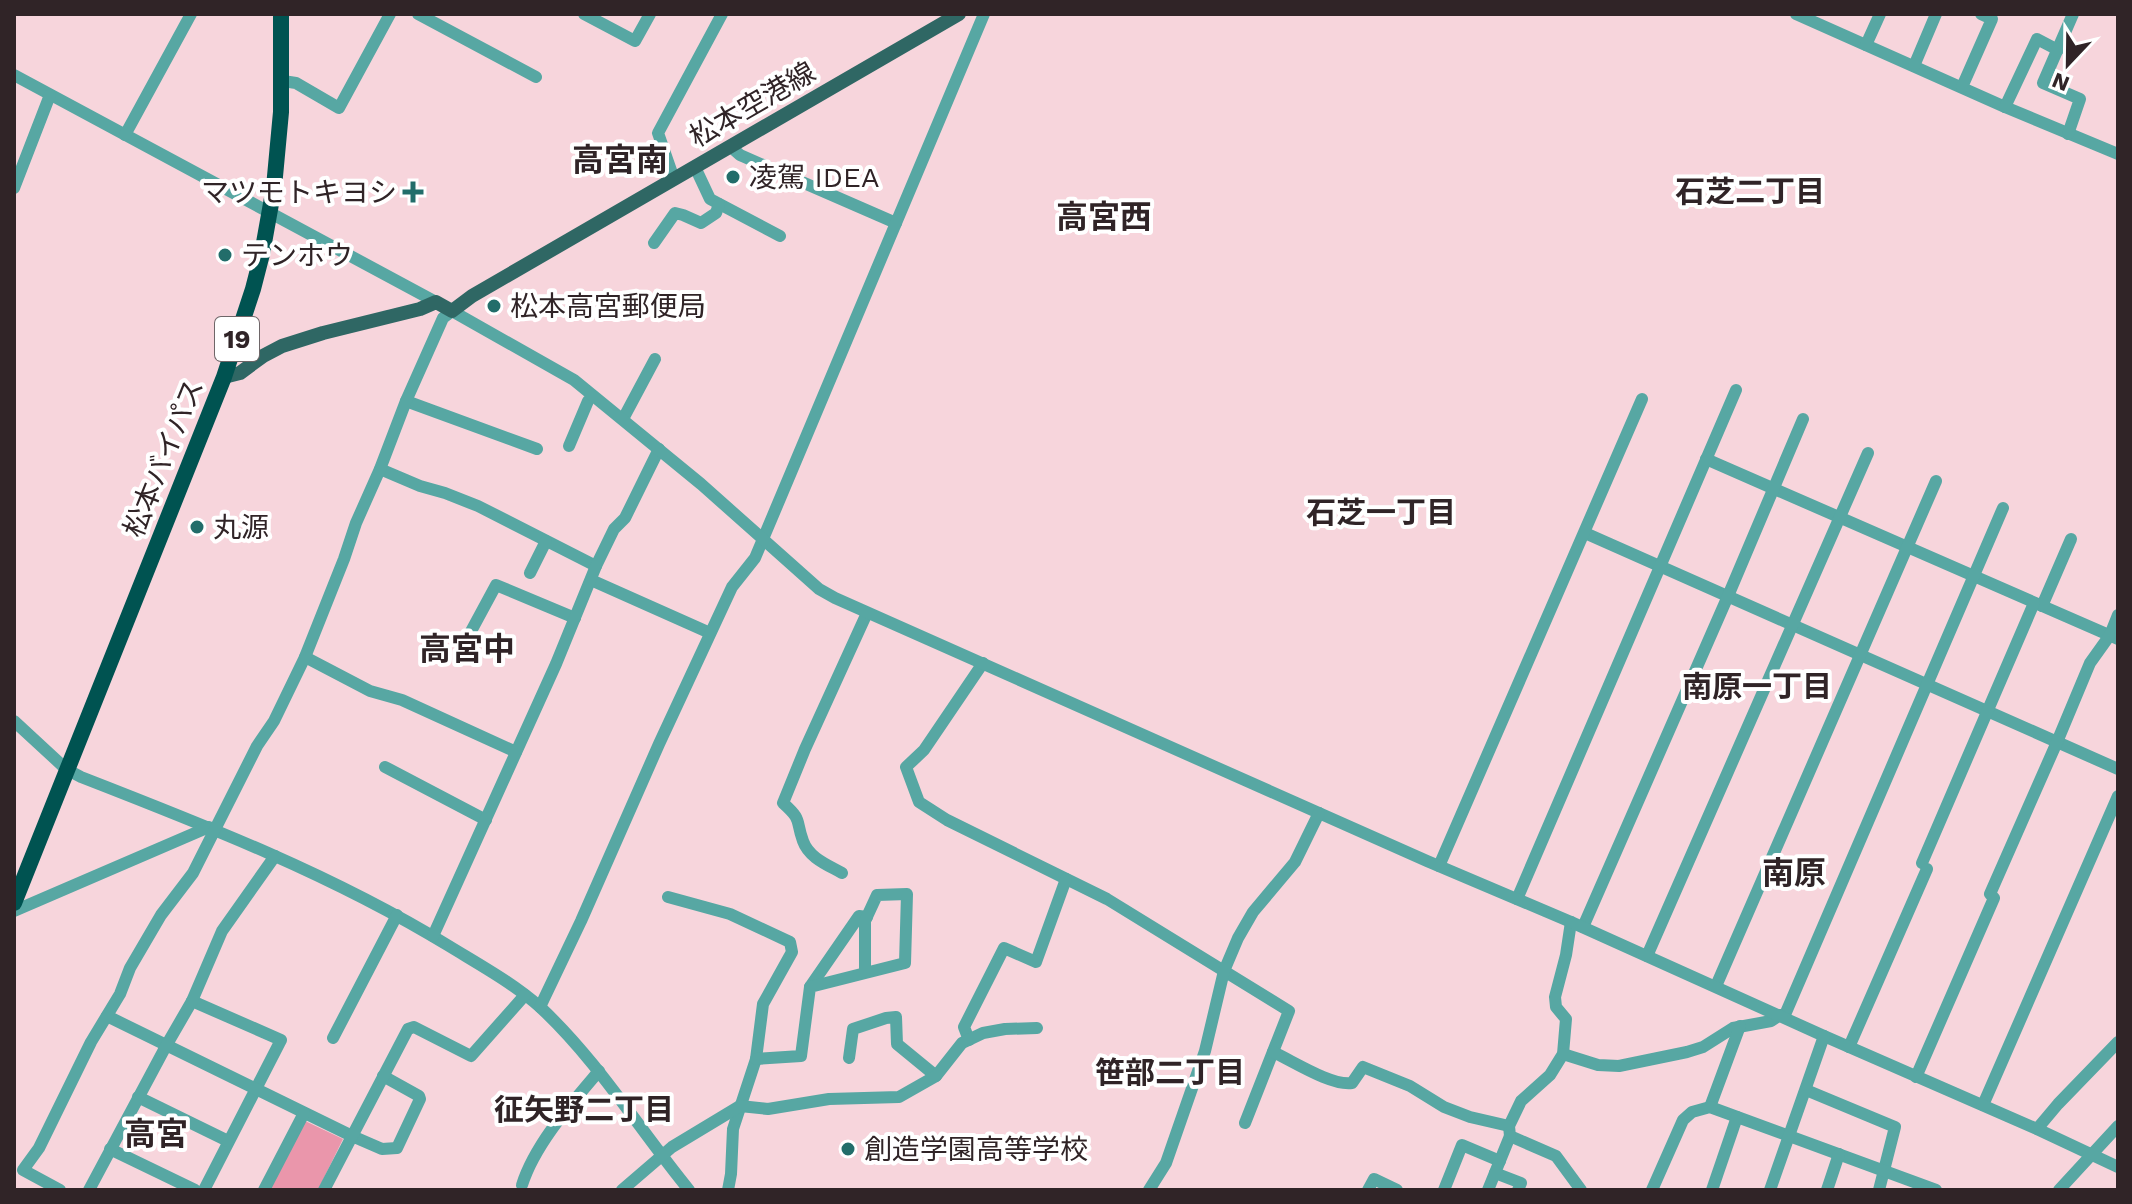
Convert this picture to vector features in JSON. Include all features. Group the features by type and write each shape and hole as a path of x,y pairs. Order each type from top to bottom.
{"highway":[{"name":"松本バイパス","path":"14,903 224,377 253,289 275,173 283,81 281,14"}],"main road":[{"name":"松本空港線","path":"452,311 472,296 959,14"},
{"path":"224,377 240,373 282,346 323,333 420,309 436,302 452,311"}],"street":[{"path":"125,135 191,14"},
{"path":"283,81 296,83 339,108 390,14"},
{"path":"418,14 536,77"},
{"path":"584,14 635,41 650,14"},
{"path":"674,179 658,133 722,14"},
{"path":"540,1007 732,587 755,558 984,14"},
{"path":"1796,14 2118,154"},
{"path":"1826,27 1832,14"},
{"path":"1866,45 1880,14"},
{"path":"1914,66 1936,14"},
{"path":"1962,87 1992,19 1981,14"},
{"path":"2068,134 2080,99 2043,83 2073,14"},
{"path":"2005,107 2037,39 2058,50"},
{"path":"14,75 436,302"},
{"path":"14,188 50,95"},
{"path":"731,147 740,155 896,223"},
{"path":"695,167 710,199 780,236"},
{"path":"654,243 675,213 701,223 716,213 719,204"},
{"path":"60,1190 23,1170 39,1148 149,934 193,873 212,828 274,721 305,657 406,401 443,318 452,311 566,375 659,449 819,589 867,613 1577,924 2118,1167"},
{"path":"623,419 655,359"},
{"path":"1517,899 1736,390"},
{"path":"1439,866 1642,399"},
{"path":"406,401 537,449"},
{"path":"569,446 588,401"},
{"path":"1488,1190 1521,1101 1550,1075 1563,1054 1566,1019 1556,1007 1555,997 1577,924 1728,596 1803,419"},
{"path":"433,936 596,566 614,529 625,518 659,449"},
{"path":"1647,956 1868,453"},
{"path":"1706,459 2114,637"},
{"path":"380,469 478,506 596,566"},
{"path":"1716,986 1936,481"},
{"path":"1563,1054 1598,1065 1619,1066 1703,1047 1740,1026 1782,1016 2003,508"},
{"path":"1585,533 2118,769"},
{"path":"1849,1047 1987,711 2071,539"},
{"path":"530,573 546,541"},
{"path":"591,580 710,633"},
{"path":"469,635 496,585 575,618"},
{"path":"842,873 813,856 803,842 800,822 783,803 867,613"},
{"path":"1916,1077 1994,898 1990,894 2090,663 2114,637 2118,615"},
{"path":"305,657 370,691 402,700 516,752"},
{"path":"983,663 924,750 906,767 919,802 947,820 1107,899 1289,1011 1245,1123"},
{"path":"14,721 66,769 212,828 355,893 433,936 525,995 599,1071 689,1190"},
{"path":"385,767 486,820"},
{"path":"1983,1105 2118,796"},
{"path":"1149,1190 1166,1163 1205,1051 1224,971 1238,938 1253,912 1295,862 1319,813"},
{"path":"14,911 212,828"},
{"path":"89,1190 192,1001 222,931 275,856"},
{"path":"969,1040 964,1027 1004,948 1036,962 1066,879"},
{"path":"810,987 905,963 907,894 877,895 865,921 865,973"},
{"path":"668,897 730,914 790,942 792,952 763,1004 756,1059 733,1129 728,1190"},
{"path":"333,1038 397,915"},
{"path":"756,1059 801,1056 810,987 859,916 867,917"},
{"path":"324,1190 408,1029 414,1027 471,1056 525,995"},
{"path":"192,1001 281,1040 204,1190"},
{"path":"107,1016 352,1136 382,1149 397,1148 420,1099 383,1076"},
{"path":"849,1058 853,1029 896,1017 897,1044 936,1076"},
{"path":"1710,1107 1740,1026"},
{"path":"622,1190 672,1147 740,1106 768,1109 829,1099 899,1097 936,1076 962,1043 983,1033 1037,1028"},
{"path":"1770,1190 1824,1036"},
{"path":"2037,1129 2118,1042"},
{"path":"1273,1052 1346,1084 1352,1083 1363,1067 1410,1086 1444,1107 1510,1131 1556,1156 1581,1190"},
{"path":"522,1185 526,1171 548,1136 599,1071"},
{"path":"1806,1090 1895,1127 1879,1190"},
{"path":"138,1097 228,1141"},
{"path":"1652,1190 1683,1120 1692,1112 1710,1107 1936,1190"},
{"path":"264,1190 304,1113"},
{"path":"1712,1190 1737,1117"},
{"path":"2059,1190 2118,1126"},
{"path":"1444,1190 1462,1145 1521,1183 1518,1190"},
{"path":"110,1149 195,1190"},
{"path":"1827,1190 1839,1154"},
{"path":"1368,1190 1374,1179 1397,1190"}],"shaded area":[{"path":"303,1120 343,1139 318,1190 269,1190"}],"place":[{"name":"凌駕 IDEA","path":"733,177"},
{"name":"マツモトキヨシ","path":"413,192"},
{"name":"テンホウ","path":"225,255"},
{"name":"松本高宮郵便局","path":"494,306"},
{"name":"丸源","path":"197,527"},
{"name":"創造学園高等学校","path":"848,1149"}],"district":[{"name":"高宮南","path":"620,160"},
{"name":"石芝二丁目","path":"1750,192"},
{"name":"高宮西","path":"1104,217"},
{"name":"石芝一丁目","path":"1381,513"},
{"name":"高宮中","path":"467,649"},
{"name":"南原一丁目","path":"1757,687"},
{"name":"南原","path":"1794,873"},
{"name":"笹部二丁目","path":"1170,1073"},
{"name":"征矢野二丁目","path":"584,1110"},
{"name":"高宮","path":"156,1134"}]}
